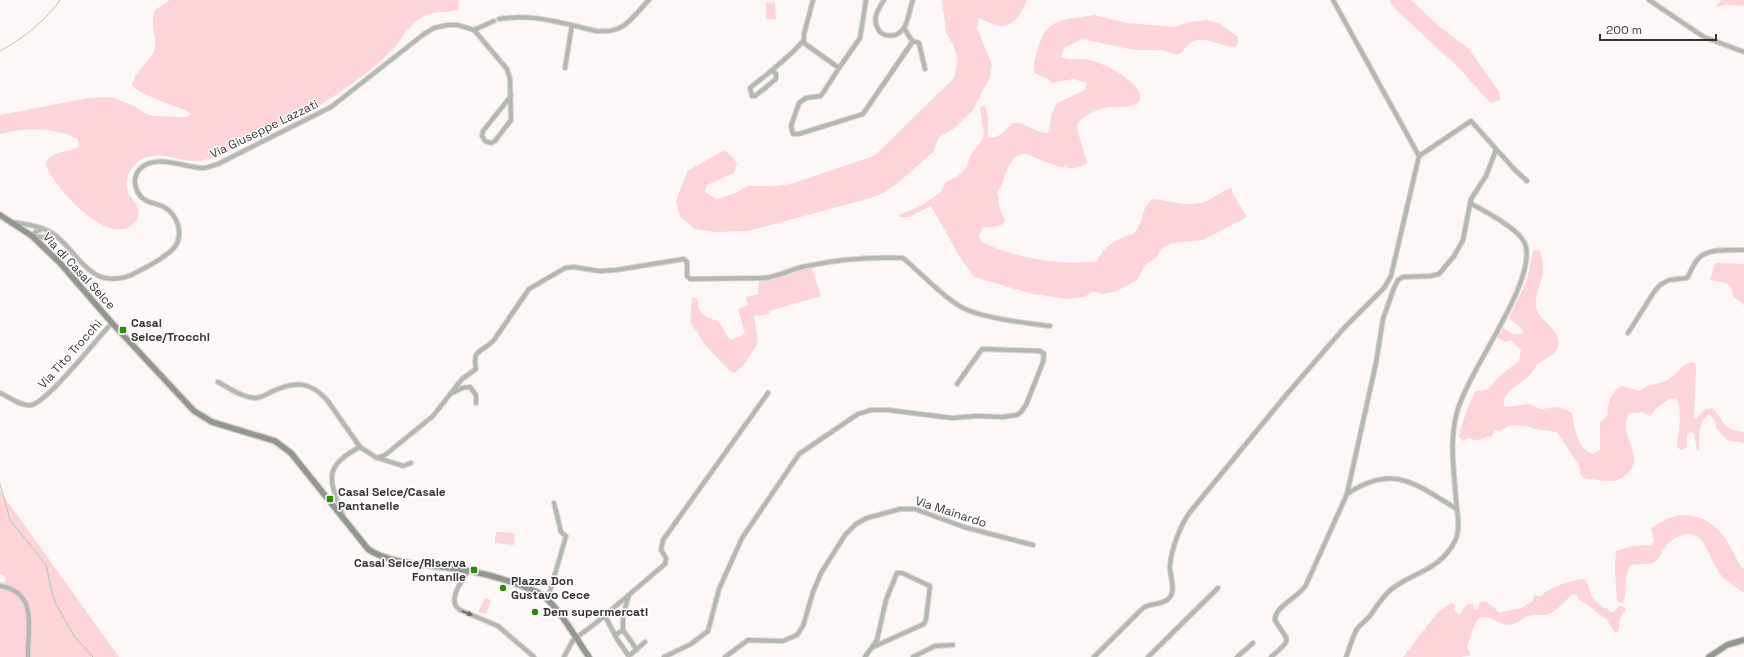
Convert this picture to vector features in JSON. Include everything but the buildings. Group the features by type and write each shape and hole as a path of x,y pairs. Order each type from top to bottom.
{"main road":[{"name":"Via di Casal Selce","path":"0,215 32,236 45,247 189,407 215,423 271,440 287,449 301,464 365,547 378,555 391,559 468,570 534,590 548,598 589,657"},
{"path":"1709,657 1727,645 1744,640"}],"street":[{"path":"499,19 535,17 597,31 615,30 631,20 649,0"},
{"path":"772,70 776,74 776,79 755,96 752,96 750,88 772,70 794,52 804,41 813,0"},
{"path":"866,0 860,37 822,95 805,99 799,103 791,126 793,134 799,134 863,114 912,41"},
{"path":"884,0 876,16 876,24 878,30 884,35 890,36 900,33 904,28 913,0"},
{"path":"1094,657 1143,608 1150,604 1164,602 1169,598 1172,586 1170,568 1171,560 1182,526 1191,510 1336,337 1388,282 1393,267 1419,156 1333,0"},
{"path":"1649,0 1704,37 1744,52"},
{"path":"494,21 474,30 507,69 510,79 511,96 510,121 496,140 490,143 485,141 482,137 483,131 511,96"},
{"name":"Via Giuseppe Lazzati","path":"55,236 99,277 117,279 133,274 172,249 177,242 178,235 178,224 171,212 163,206 146,201 135,186 139,170 144,166 159,162 203,168 218,164 331,107 429,31 438,27 450,25 474,30"},
{"path":"565,68 572,25"},
{"path":"904,28 912,41"},
{"path":"912,41 915,40 919,43 925,69"},
{"path":"804,41 805,45 839,68"},
{"path":"1419,156 1471,121 1496,150 1527,181"},
{"path":"1271,657 1286,644 1287,640 1276,621 1275,614 1282,606 1300,594 1306,584 1347,494 1376,363 1383,319 1394,287 1402,277 1433,276 1443,270 1461,245 1470,203 1486,176 1496,150"},
{"path":"1346,657 1357,629 1387,593 1401,583 1435,565 1453,544 1458,531 1452,444 1457,412 1467,386 1516,294 1524,274 1527,256 1525,242 1519,235 1470,203"},
{"path":"10,222 42,229 55,236"},
{"path":"32,236 35,232 42,229"},
{"path":"32,236 48,238 55,236"},
{"path":"45,247 48,238"},
{"path":"1628,333 1658,287 1669,280 1687,278 1695,262 1700,256 1709,252 1744,250"},
{"path":"377,458 388,453 433,416 462,378 476,369 474,358 475,354 492,342 529,289 567,267 599,271 616,270 684,259 687,262 687,276 690,279 758,278 771,277 803,266 868,257 903,258 945,295 964,309 1014,321 1050,326"},
{"path":"1388,282 1394,287"},
{"name":"Via Tito Trocchi","path":"0,393 25,405 33,405 38,402 83,358 112,323"},
{"path":"664,657 691,644 708,631 719,589 742,538 799,454 858,414 871,410 888,410 952,418 976,416 1003,417 1017,415 1026,405 1043,362 1044,354 1040,351 981,349 956,384"},
{"path":"218,382 236,392 253,398 290,384 308,386 321,394 327,400 360,447 377,458 402,466 411,464"},
{"path":"448,396 462,388 470,387 476,395 476,403"},
{"path":"564,657 572,642 576,638 605,616 665,564 666,558 661,550 663,540 768,394"},
{"path":"346,522 332,485 332,472 335,465 341,458 360,447"},
{"path":"1347,494 1363,485 1379,479 1394,478 1413,483 1457,509"},
{"path":"548,598 566,536 561,531 554,503"},
{"name":"Via Mainardo","path":"725,657 748,640 783,641 797,635 803,626 814,587 823,570 846,533 856,524 867,518 896,510 916,509 964,527 1033,545"},
{"path":"468,570 455,596 454,601 456,607 470,615 498,626 534,657"},
{"path":"865,657 874,647 878,638 886,598 898,573 902,573 930,586 924,624 874,647"},
{"path":"0,586 14,589 26,603 29,618 28,657"},
{"path":"1148,657 1218,588"},
{"path":"630,595 623,616 623,630 636,650"},
{"path":"605,616 628,655 630,655 645,642"},
{"path":"615,635 623,630"},
{"path":"1237,657 1252,643"},
{"path":"913,657 935,646 953,645"}],"shaded area":[{"path":"170,0 459,0 458,9 426,15 421,18 408,30 395,48 375,66 322,104 297,118 225,153 204,160 190,161 154,156 147,157 137,162 130,170 127,186 130,196 137,206 139,213 138,217 135,222 124,229 112,228 98,223 84,213 60,188 46,166 47,161 53,155 78,147 79,143 77,139 58,132 39,129 20,130 0,134 0,115 88,98 105,97 114,98 153,116 188,117 190,114 185,110 149,96 132,85 137,74 154,52 155,39 153,16 155,10"},
{"path":"942,0 1027,0 1017,18 1005,26 992,24 979,18 977,28 992,65 989,80 973,110 953,129 939,137 933,152 899,182 885,192 871,198 748,231 716,232 694,229 680,216 676,202 688,171 724,150 732,156 737,164 734,173 707,185 705,192 717,199 736,193 747,186 791,184 874,156 954,78 958,58 946,33"},
{"path":"1389,0 1411,0 1440,27 1468,48 1500,93 1500,100 1490,103 1459,68 1393,7"},
{"path":"1721,0 1744,0 1744,6 1726,5 1716,7"},
{"path":"775,2 776,19 766,19 766,3"},
{"path":"1094,15 1127,23 1175,27 1190,22 1207,20 1220,24 1238,37 1238,44 1235,47 1230,47 1210,41 1199,40 1192,42 1177,55 1161,50 1134,50 1082,39 1064,48 1061,57 1095,61 1117,72 1136,87 1139,93 1140,101 1136,104 1125,107 1104,108 1081,119 1077,129 1087,162 1082,166 1066,168 1026,154 1013,160 1010,163 997,193 999,207 1005,222 997,226 982,228 979,237 981,241 1007,252 1037,259 1068,262 1097,261 1105,249 1115,241 1133,234 1139,226 1146,207 1153,199 1194,204 1207,201 1232,188 1233,194 1247,217 1203,240 1172,243 1162,248 1156,258 1146,264 1137,280 1117,291 1103,294 1094,291 1084,297 1068,299 1033,294 974,277 959,256 931,206 909,217 899,217 899,215 919,207 940,193 946,182 957,177 967,167 970,156 982,140 984,133 980,109 982,106 985,105 988,117 988,136 998,136 1013,123 1023,124 1040,132 1048,133 1052,113 1057,103 1083,91 1086,88 1087,83 1073,79 1052,83 1048,79 1034,73 1034,63 1042,37 1047,29 1060,21"},
{"path":"1533,251 1540,251 1543,263 1543,275 1537,296 1536,308 1538,313 1557,335 1558,346 1555,352 1538,364 1531,374 1509,392 1504,401 1504,406 1528,404 1541,409 1559,407 1572,413 1575,431 1580,443 1587,451 1593,454 1600,450 1600,422 1608,415 1609,402 1619,387 1623,386 1639,391 1643,388 1669,379 1687,364 1695,363 1694,418 1696,419 1705,410 1713,409 1728,427 1744,432 1744,443 1727,440 1716,428 1714,420 1709,414 1705,417 1701,425 1699,450 1697,450 1694,434 1691,432 1687,434 1687,447 1681,450 1678,448 1677,444 1680,413 1676,398 1665,402 1650,416 1642,412 1629,413 1626,431 1633,453 1634,463 1627,474 1620,479 1612,481 1584,478 1580,473 1580,467 1557,432 1517,425 1508,426 1500,431 1495,430 1491,437 1487,436 1478,440 1469,438 1462,441 1459,437 1461,427 1476,391 1487,390 1502,374 1519,361 1521,350 1511,340 1505,342 1497,338 1503,328 1515,334 1523,333 1523,330 1509,318 1527,280"},
{"path":"1715,263 1744,264 1744,306 1734,297 1731,288 1727,283 1710,280"},
{"path":"811,266 821,296 769,311 769,314 754,316 758,343 743,366 735,373 730,371 706,346 690,322 692,298 697,298 699,309 706,317 718,321 730,340 745,334 738,309 748,305 746,297 758,294 759,280 779,277"},
{"path":"0,491 119,657 0,657 0,581 4,583 6,577 0,574"},
{"path":"1681,515 1694,516 1704,519 1719,530 1741,567 1744,569 1744,593 1720,574 1702,541 1697,536 1691,534 1682,535 1669,542 1658,558 1652,563 1631,565 1627,574 1623,603 1617,602 1615,568 1616,551 1632,546 1650,545 1654,542 1651,528 1669,518"},
{"path":"496,532 515,533 514,545 495,543"},
{"path":"1581,579 1586,580 1592,597 1603,608 1608,608 1609,611 1614,612 1619,606 1625,607 1625,610 1620,618 1618,632 1615,633 1607,620 1578,599 1577,595 1573,594 1550,614 1528,616 1512,624 1506,625 1486,617 1480,618 1474,627 1467,648 1470,655 1461,657 1403,657 1437,613 1451,603 1455,605 1454,610 1460,615 1463,608 1468,604 1473,604 1474,610 1478,608 1481,601 1487,602 1499,612 1519,609 1532,602 1534,595 1541,596 1555,587"},
{"path":"485,598 491,600 486,614 478,612"}],"waterway":[{"path":"0,51 33,29 48,15 60,0"},
{"path":"0,484 10,520 46,565 56,604 74,636 93,657"}],"place":[{"name":"Casal Selce/Trocchi","path":"123,330"},
{"name":"Casal Selce/Casale Pantanelle","path":"330,499"},
{"name":"Casal Selce/Riserva Fontanile","path":"474,570"},
{"name":"Piazza Don Gustavo Cece","path":"503,588"},
{"name":"Dem supermercati","path":"535,612"}]}
